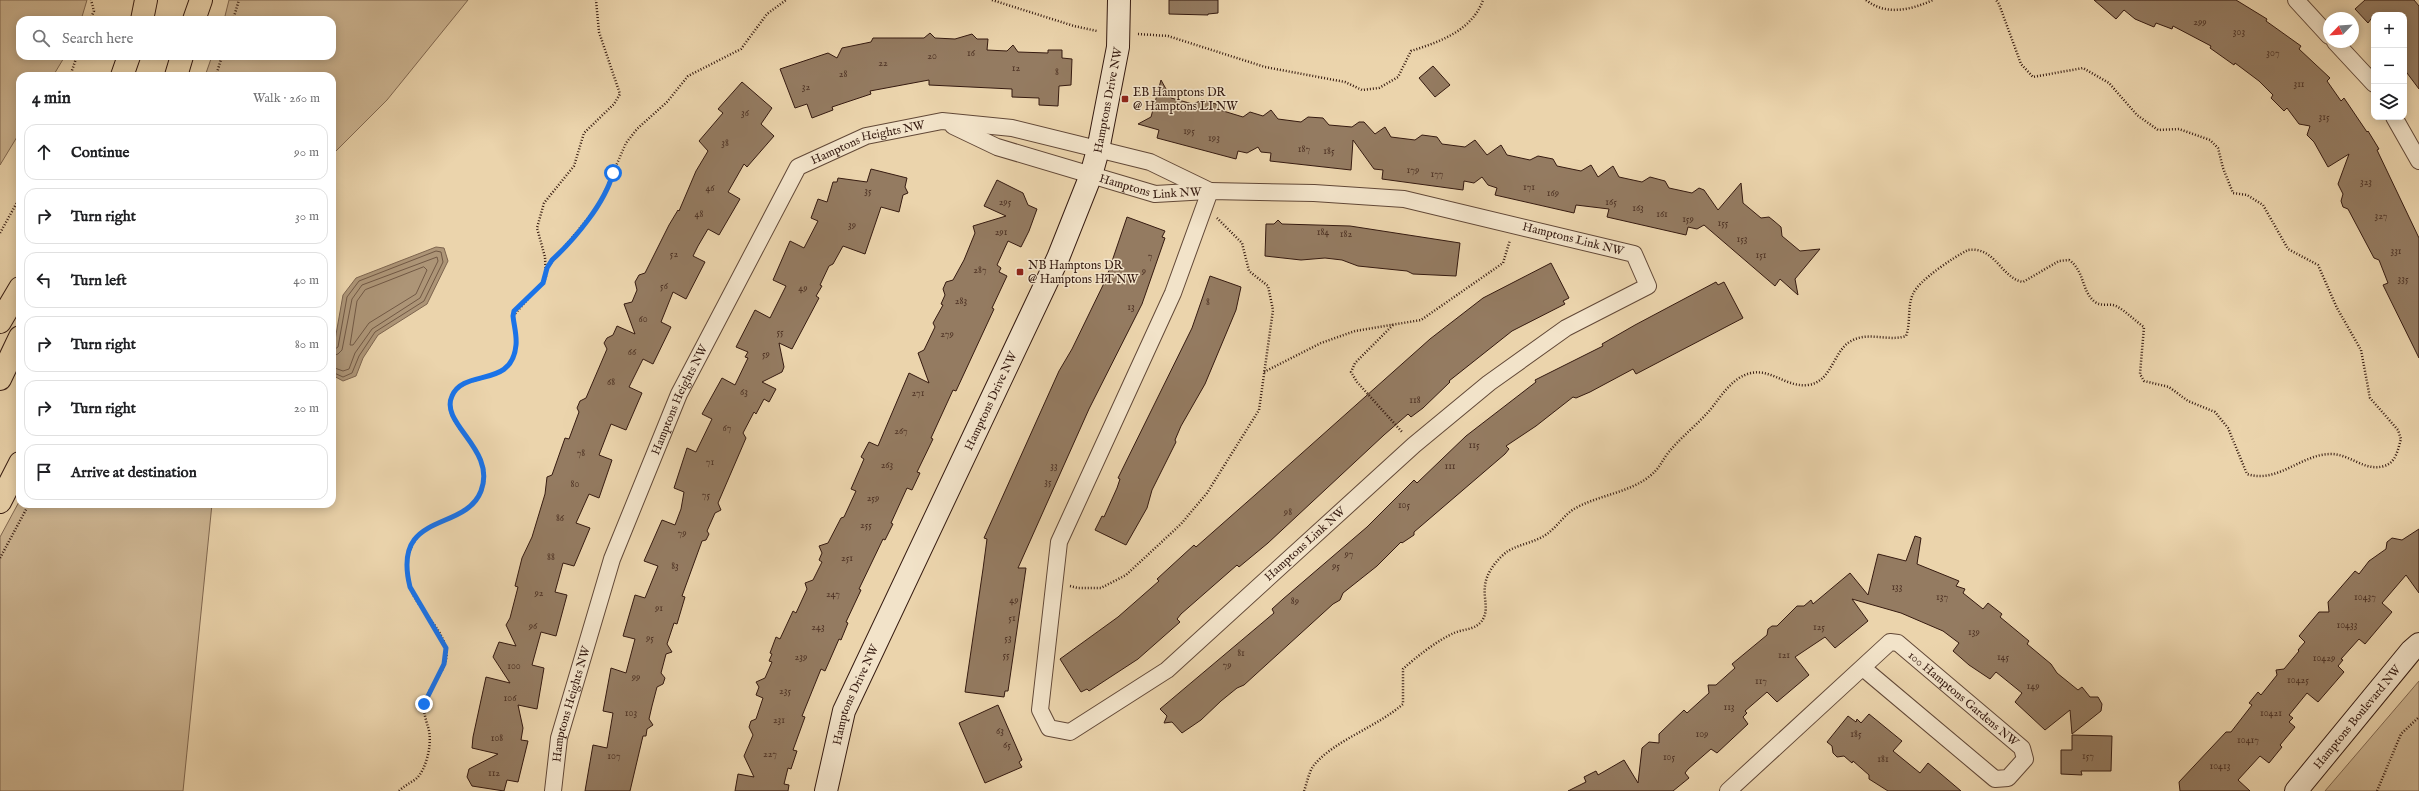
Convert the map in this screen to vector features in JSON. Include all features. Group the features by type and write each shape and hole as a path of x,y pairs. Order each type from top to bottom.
{"main road":[{"path":"138,0 141,16"},
{"path":"143,16 146,0"},
{"path":"195,16 201,0"},
{"path":"123,72 128,60"},
{"path":"177,72 181,60"},
{"path":"0,322 16,295"},
{"path":"0,379 16,345"},
{"path":"0,502 16,471"}],"street":[{"name":"Hamptons Drive NW","path":"826,791 844,711 1058,258 1091,176 1098,150 1118,47 1119,0"},
{"path":"2296,0 2323,29"},
{"path":"2341,48 2371,81"},
{"path":"2396,120 2419,161"},
{"name":"Hamptons Heights NW","path":"553,791 559,738 612,559 679,394 798,167 866,136 942,122 1012,128 1098,150"},
{"name":"Hamptons Heights NW","path":"942,122 997,147 1091,176"},
{"name":"Hamptons Link NW","path":"1098,150 1150,162 1210,191"},
{"name":"Hamptons Link NW","path":"1091,176 1156,194 1210,191 1314,193 1404,199 1634,254 1648,286 1566,328 1489,383 1414,445 1167,670 1070,732 1049,728 1040,710 1059,542 1173,293 1210,191"},
{"name":"100 Hamptons Gardens NW","path":"1728,791 1864,668 1890,642 1898,642 2022,748 2025,759 2008,778 1995,779 1864,668"},
{"name":"Hamptons Boulevard NW","path":"2296,791 2419,644"}],"path":[{"path":"91,0 94,11 92,16"},
{"path":"234,16 239,0"},
{"path":"547,268 537,228 544,203 574,166 584,133 614,104 620,94 599,32 596,0"},
{"path":"399,791 417,778 424,766 430,732 424,704 441,672 447,654 444,643 438,632 418,603 410,587 407,576 409,554 419,534 427,527 470,507 479,495 484,483 481,458 453,417 450,409 451,397 465,384 496,375 508,366 516,345 513,316 518,308 543,283 547,268 599,205 626,143 637,129 666,102 688,76 741,49 767,14 786,0"},
{"path":"992,0 1074,26 1097,31"},
{"path":"1134,34 1168,36 1265,67 1345,82 1362,90 1371,90 1379,88 1398,77 1411,52 1438,44 1456,33 1473,18 1483,0"},
{"path":"1866,0 1876,8 1889,11 1916,7 1933,0"},
{"path":"1304,791 1314,766 1341,744 1390,715 1403,704 1403,669 1414,659 1455,632 1474,627 1481,622 1486,606 1485,586 1488,575 1499,559 1509,551 1547,534 1574,509 1645,480 1659,469 1668,453 1710,410 1722,393 1739,378 1752,372 1762,372 1801,385 1810,385 1819,381 1829,371 1849,342 1861,337 1898,339 1906,336 1909,328 1912,295 1918,285 1968,250 1975,249 1990,254 2015,281 2023,282 2059,262 2069,260 2076,264 2084,279 2088,295 2095,302 2103,305 2115,306 2144,328 2140,369 2144,381 2170,387 2188,401 2215,412 2228,428 2247,474 2257,477 2267,476 2288,470 2318,456 2332,454 2370,467 2384,466 2392,462 2401,439 2398,430 2370,398 2361,350 2337,308 2318,265 2288,249 2263,206 2247,195 2234,193 2223,168 2218,148 2210,140 2190,132 2170,129 2158,130 2137,115 2109,83 2083,68 2033,77 2021,64 1999,4 1996,0"},
{"path":"71,72 76,60"},
{"path":"217,72 221,60"},
{"path":"0,233 16,204"},
{"path":"1054,581 1078,588 1102,588 1126,574 1182,524 1207,493 1259,410 1272,310 1268,286 1249,271 1242,243 1219,219 1204,209"},
{"path":"1264,373 1321,343 1348,333 1421,320 1503,262 1513,224"},
{"path":"1393,325 1355,363 1351,372 1357,382 1414,445"},
{"path":"0,558 27,508"},
{"path":"2377,791 2401,734 2419,716"}],"shaded area":[{"path":"0,0 87,0 82,16 16,16 16,60 63,60 55,72 16,72 16,139 0,165"},
{"path":"229,0 468,0 387,100 336,151 336,72 206,72 211,60 336,60 336,16 225,16"},
{"path":"16,507 212,508 183,791 0,791 0,537"},
{"path":"2419,681 2419,791 2325,791"}],"water":[{"path":"436,247 444,248 448,261 427,304 378,335 363,358 356,376 343,381 336,377 336,334 343,295 356,278"}],"building":[{"path":"1169,0 1218,0 1218,13 1208,15 1169,14"},
{"path":"2094,0 2236,0 2267,19 2266,21 2301,46 2299,49 2330,78 2327,81 2341,101 2344,98 2367,132 2368,131 2379,149 2377,150 2419,238 2419,358 2383,285 2388,283 2379,260 2374,258 2348,209 2343,207 2341,201 2343,194 2338,184 2349,154 2328,167 2314,142 2307,135 2310,126 2299,124 2287,108 2284,111 2271,98 2273,95 2259,81 2235,63 2234,65 2210,48 2211,46 2173,26 2172,29 2156,23 2154,27 2135,19 2124,10 2116,19"},
{"path":"2365,0 2414,0 2419,6 2419,89 2407,73 2407,12 2371,12 2371,19 2368,23 2355,9"},
{"path":"930,33 935,38 955,39 972,34 977,39 988,39 987,50 1007,51 1013,45 1018,52 1048,53 1048,50 1062,50 1062,58 1072,59 1071,85 1059,86 1058,106 1039,105 1039,98 1012,97 1012,89 929,85 929,80 870,91 871,94 832,107 833,110 812,118 807,104 795,108 780,69 828,53 837,58 842,48 871,42 873,38 924,38"},
{"path":"1433,66 1450,85 1435,97 1419,78"},
{"path":"1161,80 1171,98 1193,104 1202,100 1216,104 1220,110 1243,117 1250,112 1263,116 1271,110 1278,119 1301,122 1308,117 1323,118 1329,125 1352,127 1359,122 1364,122 1375,134 1385,127 1391,137 1415,140 1422,135 1437,137 1442,144 1465,147 1475,140 1487,155 1501,145 1507,155 1530,160 1538,156 1553,159 1557,166 1581,171 1591,165 1598,177 1613,166 1619,177 1642,182 1650,177 1665,181 1669,188 1692,193 1699,188 1704,190 1718,210 1741,183 1743,203 1761,218 1769,217 1774,221 1781,227 1782,236 1800,251 1820,249 1795,279 1798,295 1780,279 1775,286 1704,225 1697,229 1688,227 1686,235 1607,217 1609,209 1576,205 1574,213 1495,195 1497,188 1488,185 1482,177 1474,183 1464,181 1463,190 1382,179 1383,170 1374,169 1353,140 1351,170 1270,161 1271,153 1261,152 1258,147 1247,153 1238,151 1236,159 1157,138 1159,130 1138,124 1151,117"},
{"path":"742,82 772,108 761,124 774,136 747,167 744,164 728,192 740,199 719,235 708,229 698,246 693,256 705,262 686,299 673,292 661,322 671,327 653,364 643,359 629,387 642,393 626,430 611,424 599,455 612,460 599,498 589,494 576,523 590,528 574,566 563,563 555,592 567,595 556,636 541,632 532,665 544,668 537,709 518,705 523,728 521,740 528,741 518,782 507,780 504,791 472,786 467,777 469,769 498,754 472,748 473,737 486,677 510,683 493,657 499,642 516,646 506,625 510,618 518,587 515,586 522,558 532,537 545,494 547,477 552,475 565,438 569,439 579,412 577,408 580,401 586,398 607,349 604,343 607,338 613,335 617,326 635,334 624,304 632,302 637,290 635,282 639,275 645,273 669,225 678,210 679,211 696,171 708,151 699,141 723,113 718,109"},
{"path":"871,169 907,178 905,187 908,193 903,195 899,212 881,207 865,254 843,246 833,264 829,266 820,285 822,286 816,296 819,298 792,349 779,343 784,367 782,372 762,382 776,389 769,402 764,399 756,414 754,412 743,433 746,438 718,503 721,510 715,513 707,531 709,534 706,540 702,541 682,596 685,597 677,624 674,623 667,644 672,652 666,654 661,673 665,678 663,684 657,687 649,719 653,725 647,729 646,736 643,736 630,791 585,791 593,745 607,748 613,713 603,711 611,668 626,673 635,639 623,636 635,595 645,598 658,566 644,561 662,520 675,525 681,509 684,492 674,488 687,448 696,452 712,419 702,414 722,378 735,385 748,358 745,357 748,352 736,347 755,310 770,318 786,286 773,280 790,241 804,248 818,221 811,218 818,199 827,202 833,182 837,182 838,178 867,182"},
{"path":"997,180 1023,193 1028,205 1037,209 1029,231 1021,247 1008,241 997,265 1001,268 999,272 1007,276 992,308 994,309 956,391 953,390 931,438 933,439 917,472 920,473 912,490 907,488 891,523 893,524 885,540 883,539 859,589 861,590 846,622 848,623 841,640 839,639 825,671 821,669 802,716 805,717 793,750 797,751 791,769 788,768 784,784 789,785 788,791 735,791 738,774 754,777 744,756 753,735 749,727 751,721 756,719 763,698 756,695 759,687 756,682 765,678 772,662 769,661 772,654 770,653 776,637 780,639 793,611 796,613 807,589 805,583 813,580 822,562 819,560 822,553 819,546 828,543 841,518 844,517 856,491 851,489 864,459 861,457 869,442 878,446 909,373 929,383 918,353 924,350 935,327 933,323 943,305 941,304 945,295 943,289 946,282 953,280 964,260 975,233 973,226 1006,216 984,206"},
{"path":"1127,217 1165,231 1162,237 1165,238 1142,304 1089,409 1018,568 1026,568 1008,691 1005,691 1004,697 965,692 987,539 984,538 1059,371 1072,349 1106,279"},
{"path":"1278,220 1282,224 1350,226 1460,243 1456,276 1413,274 1407,271 1358,266 1342,260 1325,258 1301,260 1265,256 1266,224 1274,224"},
{"path":"1551,263 1569,298 1563,301 1565,304 1512,331 1449,381 1450,382 1423,408 1411,417 1408,414 1384,435 1268,543 1239,567 1237,565 1181,614 1177,619 1180,622 1138,659 1089,691 1087,689 1081,692 1060,659 1118,617 1159,581 1157,579 1194,545 1196,547 1430,339 1483,298"},
{"path":"1210,276 1241,287 1236,310 1205,384 1181,426 1175,440 1176,442 1152,490 1147,508 1126,545 1095,530 1102,516 1104,517 1117,488 1120,479 1118,478 1192,328"},
{"path":"1716,282 1718,285 1724,282 1743,318 1636,374 1633,369 1590,392 1576,398 1573,397 1536,426 1506,446 1509,449 1505,454 1414,532 1414,535 1402,543 1401,542 1377,566 1343,593 1340,600 1333,604 1244,685 1237,688 1221,701 1201,720 1182,733 1172,722 1164,723 1167,716 1160,709 1274,613 1272,609 1367,527 1414,480 1417,483 1466,436 1536,382 1535,380 1603,346 1602,344 1635,325"},
{"path":"2419,529 2419,593 2406,575 2382,603 2392,612 2365,644 2359,639 2341,659 2343,660 2338,666 2344,672 2318,702 2307,693 2289,715 2293,718 2289,722 2295,727 2280,745 2282,747 2269,763 2260,756 2238,780 2250,791 2180,791 2179,782 2226,732 2231,732 2252,705 2249,703 2258,692 2261,695 2277,675 2276,670 2284,669 2305,642 2299,636 2319,612 2329,612 2328,602 2355,571 2359,574 2369,561 2386,549 2387,542 2392,538 2402,540"},
{"path":"1915,536 1921,538 1917,564 1959,581 1956,586 1965,589 1963,593 1983,609 1988,603 2002,614 2000,617 2029,641 2027,644 2051,664 2057,673 2078,690 2082,687 2090,697 2098,697 2102,704 2101,711 2072,734 2070,710 2045,730 2015,702 2022,693 1996,672 1990,679 1969,665 1953,651 1959,643 1943,631 1901,613 1852,599 1868,621 1835,648 1825,637 1795,657 1809,675 1777,702 1767,692 1745,711 1747,713 1743,717 1748,724 1717,753 1711,749 1688,769 1685,773 1689,778 1673,791 1568,791 1586,782 1584,777 1596,771 1598,775 1624,760 1638,783 1642,748 1649,742 1659,743 1659,734 1684,710 1687,713 1709,693 1708,685 1716,685 1735,668 1732,664 1767,635 1768,629 1772,626 1777,626 1797,606 1804,606 1811,600 1813,604 1850,573 1868,595 1878,554 1906,561"},
{"path":"998,705 1022,760 1019,762 1022,767 985,783 959,723"},
{"path":"1869,714 1902,741 1893,751 1920,773 1928,763 1961,791 1888,791 1869,779 1869,775 1853,761 1852,763 1844,756 1837,757 1833,753 1832,746 1827,742 1848,716 1856,722 1857,719 1861,723"},
{"path":"2072,735 2112,736 2111,771 2081,771 2082,775 2061,774 2061,750 2072,750"}],"place":[{"name":"EB Hamptons DR @ Hamptons LI NW","path":"1125,99"},
{"name":"NB Hamptons DR @ Hamptons HT NW","path":"1020,272"}],"route":[{"path":"424,704 425,699 441,672 447,654 444,643 438,632 425,615 410,587 407,576 409,554 419,534 427,527 456,515 470,507 476,501 484,483 481,458 453,417 450,409 451,397 456,390 465,384 496,375 508,366 515,351 516,345 516,333 513,322 514,311 543,283 546,278 547,268 552,260 576,234 599,205 610,184 613,173"}]}
